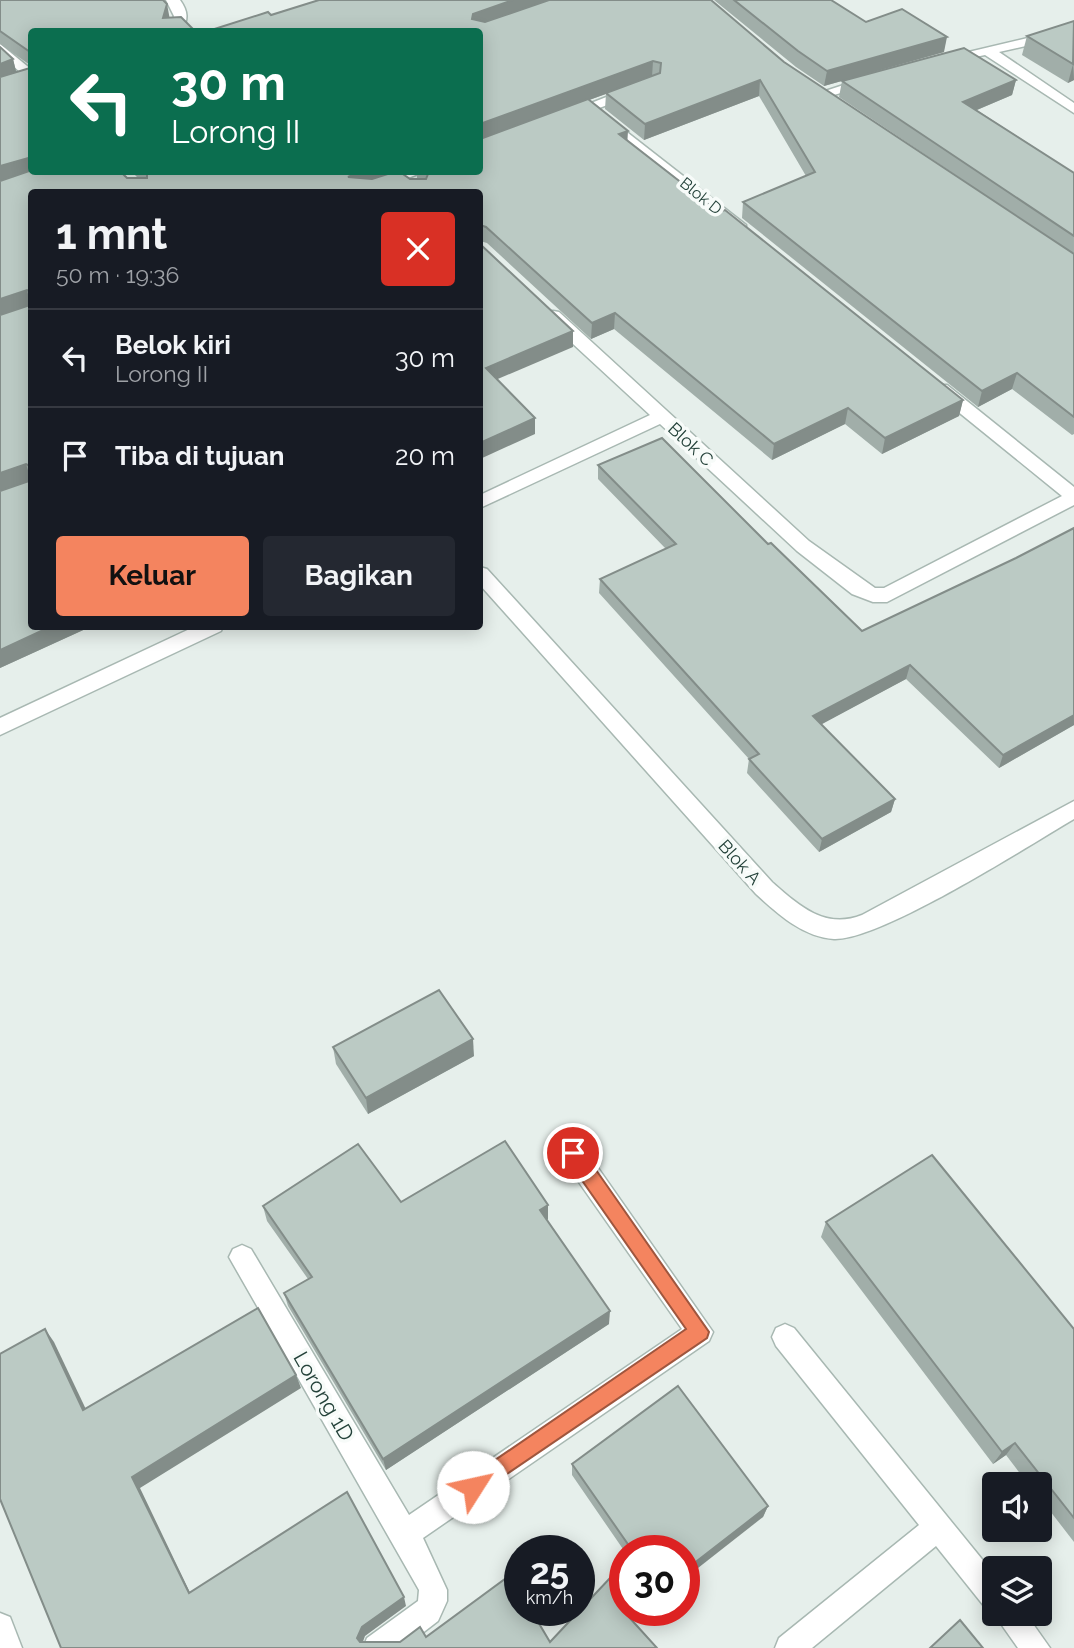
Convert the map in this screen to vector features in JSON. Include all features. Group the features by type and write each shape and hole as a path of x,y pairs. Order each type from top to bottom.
{"street":[{"path":"173,0 180,8 181,22 177,28"},
{"path":"936,62 1074,31"},
{"path":"0,48 28,75"},
{"path":"987,50 1074,109"},
{"path":"845,110 819,92 883,77"},
{"path":"10,85 28,79"},
{"path":"553,121 640,88"},
{"name":"Blok D","path":"590,107 751,237"},
{"path":"368,189 406,175"},
{"name":"Blok C","path":"540,304 803,546 859,589 873,595 887,595 1074,496"},
{"path":"923,375 1074,496"},
{"path":"483,501 662,416"},
{"name":"Blok A","path":"483,577 764,888 793,915 821,927 846,930 873,920 958,878 1074,809"},
{"path":"0,727 206,630"},
{"path":"405,1534 700,1332 573,1153"},
{"name":"Lorong 1D","path":"242,1258 435,1587 433,1605 424,1618 377,1648"},
{"path":"785,1337 982,1581"},
{"path":"789,1648 938,1527"},
{"path":"1018,1626 1036,1648"},
{"path":"0,1627 8,1648"}],"building":[{"path":"0,0 163,0 167,4 163,18 181,17 192,28 28,28 28,51 0,31"},
{"path":"319,0 513,0 473,14 472,19 485,22 549,0 711,0 784,62 1074,254 1074,417 1017,373 982,391 743,202 815,172 760,80 645,124 606,93 660,73 661,63 653,61 483,123 483,28 218,28 268,12 271,15"},
{"path":"734,0 831,0 866,22 902,9 947,37 827,71"},
{"path":"1074,21 1073,64 1027,36"},
{"path":"0,47 13,59 0,64"},
{"path":"964,48 1016,80 963,102 1074,173 1074,236 842,81"},
{"path":"28,69 28,158 0,166 0,77"},
{"path":"588,99 628,131 619,134 719,212 725,210 963,400 885,438 848,408 774,444 615,313 592,323 483,226 483,189 28,189 28,291 0,299 0,181 28,171 28,175 124,175 127,178 147,178 147,175 353,175 348,177 372,179 385,175 404,175 410,179 426,179 428,175 483,175 483,138"},
{"path":"483,247 573,331 486,368 535,418 483,442"},
{"path":"28,306 28,465 0,473 0,315"},
{"path":"662,438 768,544 771,543 862,631 1074,528 1074,715 1003,755 910,665 813,716 895,799 822,839 749,759 759,754 600,579 676,544 598,465"},
{"path":"28,481 28,630 43,630 0,650 0,491"},
{"path":"439,990 473,1039 366,1098 333,1047"},
{"path":"505,1141 548,1205 540,1210 610,1311 383,1459 284,1293 312,1277 263,1206 358,1144 401,1202"},
{"path":"932,1155 1074,1329 1074,1518 1052,1490 1052,1472 1038,1472 1015,1443 1002,1452 826,1222"},
{"path":"258,1308 296,1375 132,1477 189,1593 347,1492 404,1597 362,1627 357,1638 360,1642 400,1642 420,1627 426,1637 504,1580 504,1626 540,1626 550,1642 565,1626 595,1626 595,1594 609,1579 609,1626 637,1626 657,1648 61,1648 0,1499 0,1354 45,1329 83,1410"},
{"path":"678,1386 768,1506 700,1559 700,1535 622,1535 572,1464"},
{"path":"960,1620 983,1648 930,1648"}],"route":[{"path":"473,1487 700,1332 573,1153"}]}
